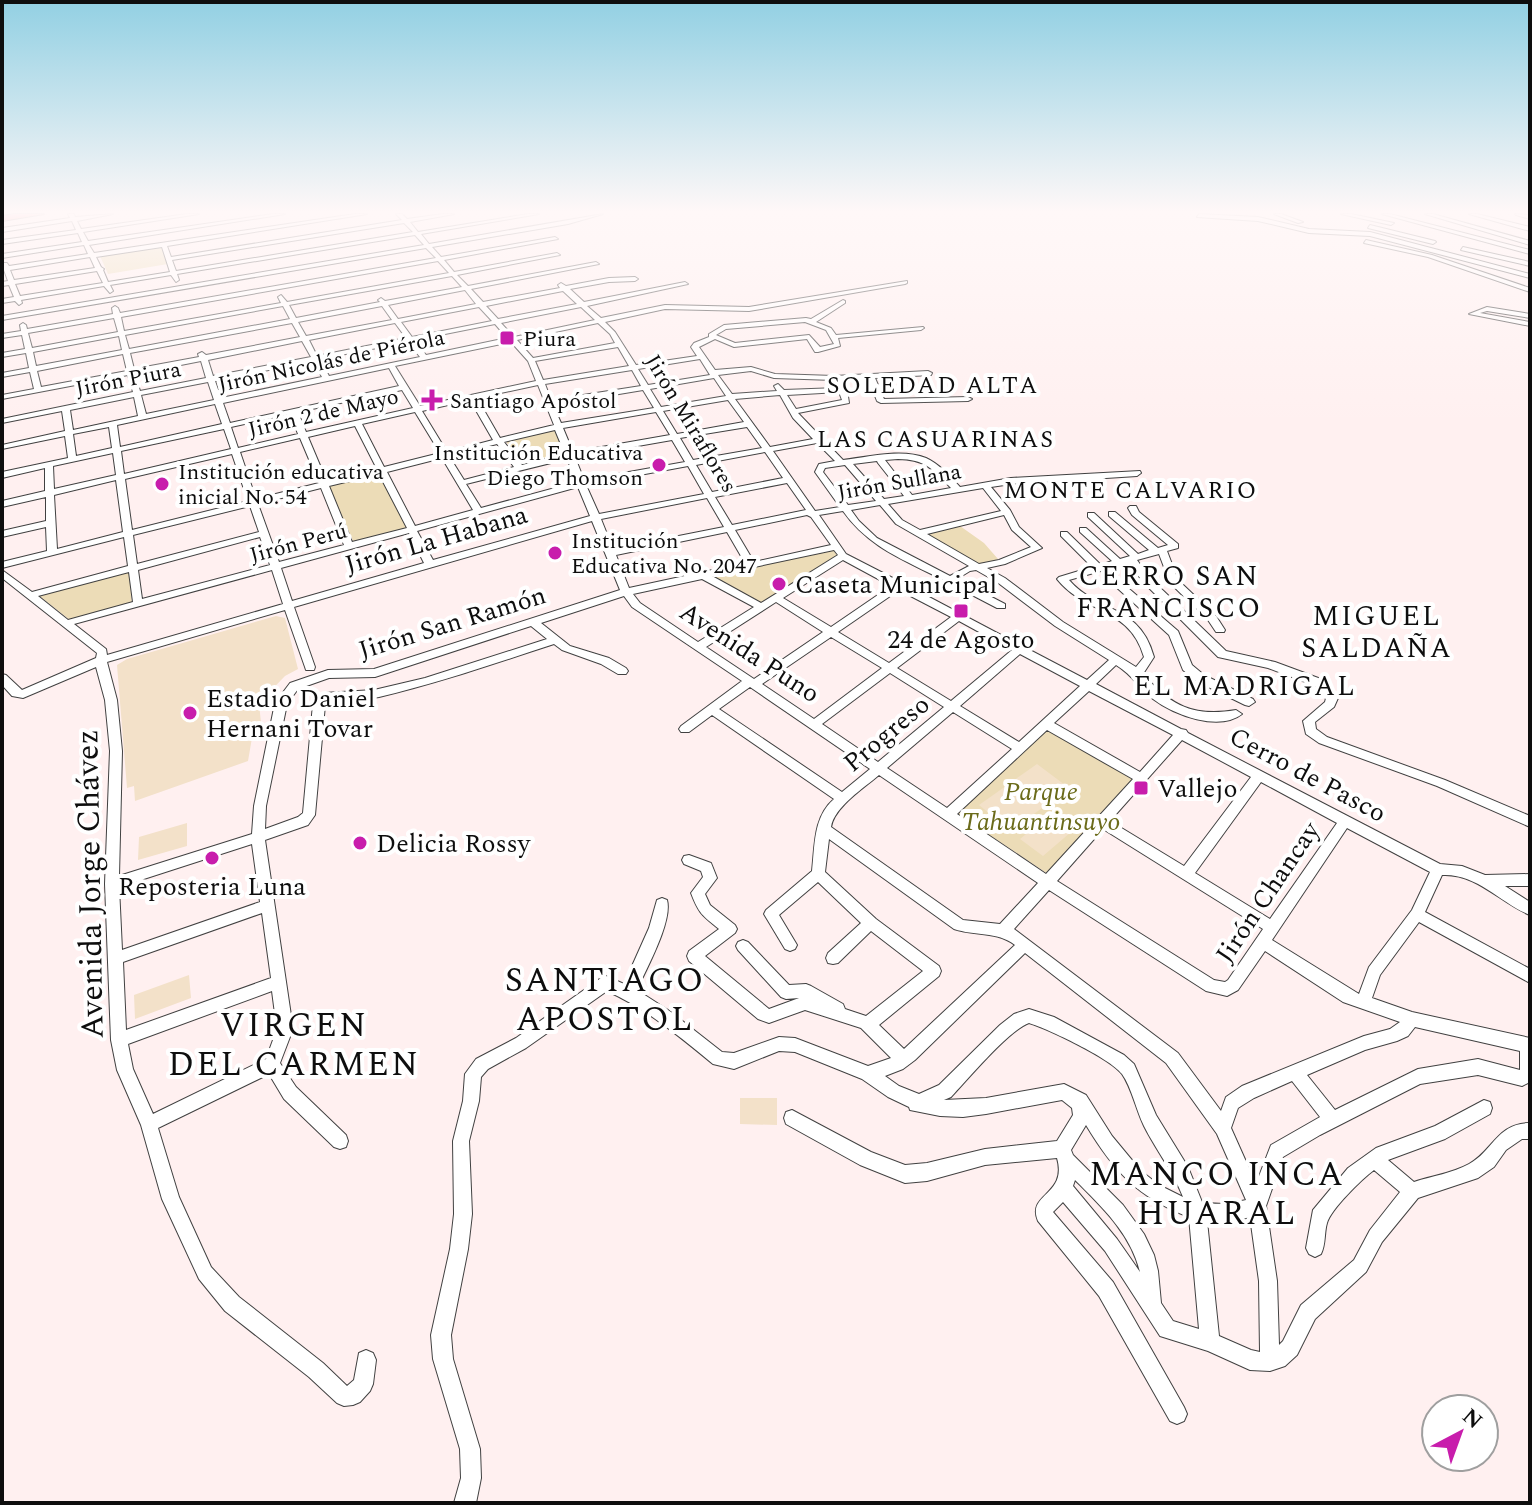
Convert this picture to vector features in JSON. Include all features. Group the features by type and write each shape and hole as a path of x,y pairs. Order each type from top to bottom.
{"street":[{"path":"12,284 38,391"},
{"path":"2,301 101,284"},
{"path":"108,284 143,418"},
{"path":"2,318 195,284"},
{"path":"274,284 327,379"},
{"path":"2,336 297,284"},
{"path":"369,284 425,359"},
{"path":"2,355 393,284"},
{"name":"Avenida Puno","path":"465,284 531,360 626,592 636,605 1048,882 1211,986 1227,989"},
{"path":"2,375 491,284"},
{"name":"Jirón Miraflores","path":"560,284 602,322 620,344 751,565"},
{"path":"2,397 588,284"},
{"name":"Jirón Piura","path":"2,421 684,284"},
{"name":"Jirón Nicolás de Piérola","path":"2,447 672,306 749,309 892,284"},
{"path":"1512,284 1530,290"},
{"path":"149,1124 272,1064 285,1029 258,837 263,781 281,703 294,686 312,672 179,287"},
{"path":"809,320 829,329 838,345 816,349 809,337 734,345 711,333 724,327 809,320 843,302"},
{"path":"1530,314 1480,309 1472,314 1530,324"},
{"path":"832,337 921,328"},
{"path":"702,357 696,344 714,337"},
{"path":"531,360 620,344"},
{"path":"734,345 751,369"},
{"name":"Jirón 2 de Mayo","path":"2,504 472,396 702,357"},
{"name":"Cerro de Pasco","path":"702,357 839,551 1438,870 1460,872 1482,881 1530,909"},
{"path":"391,365 478,511"},
{"path":"550,403 751,369 774,376 893,376 919,382"},
{"path":"919,382 928,373"},
{"path":"774,376 793,412 899,522 980,567 1137,675 1156,696 1185,712 1213,718 1236,714"},
{"path":"893,376 904,400"},
{"path":"867,377 881,401 968,399"},
{"path":"793,412 846,401 839,378"},
{"path":"919,382 927,399"},
{"path":"2,475 403,387"},
{"path":"2,565 560,426 730,397 781,391 843,390"},
{"path":"472,396 519,467"},
{"path":"66,408 72,459"},
{"path":"293,411 349,546"},
{"path":"357,423 430,564"},
{"path":"113,424 119,449 138,604"},
{"path":"461,483 571,455 748,424"},
{"name":"Jirón Perú","path":"67,623 582,483 820,440"},
{"path":"958,490 935,468 916,458 844,463 819,469 846,509 874,540 1001,606"},
{"path":"881,461 911,499"},
{"path":"49,465 52,553"},
{"name":"Jirón Sullana","path":"610,553 810,513 882,504 985,485 1137,473"},
{"name":"Jirón La Habana","path":"2,678 19,695 102,660 596,517 787,480"},
{"path":"923,597 967,569 1002,562 1037,548 1015,528 1007,512 985,485"},
{"path":"1133,508 1175,546 1066,575 1062,580 1074,593 1113,610 1145,638 1149,657 1137,675"},
{"path":"919,533 1007,512"},
{"path":"1112,514 1159,551 1174,581 1220,630"},
{"path":"1091,515 1134,558 1146,579 1222,654 1271,665 1326,688 1332,698 1330,704 1309,721 1310,731 1323,740 1441,783 1530,822"},
{"path":"2,534 50,523"},
{"path":"1083,530 1118,562"},
{"path":"31,595 265,533"},
{"path":"1064,534 1098,567"},
{"path":"698,647 776,598 839,551"},
{"name":"Jirón San Ramón","path":"312,672 365,675 626,592 751,565 839,551"},
{"name":"Avenida Jorge Chávez","path":"2,573 102,652 116,751 112,884 119,1040 130,1085 149,1124 171,1199 205,1273 232,1304 344,1396 353,1395 363,1384 366,1360"},
{"path":"702,575 761,607"},
{"path":"1146,579 1120,586 1174,633 1187,667 1200,678 1249,702"},
{"path":"685,729 899,585"},
{"path":"776,598 1021,749"},
{"path":"815,724 959,616"},
{"path":"533,622 566,648 605,661 622,671"},
{"path":"112,884 303,821 309,815 319,704 328,696 367,695 427,681 554,640"},
{"name":"Progreso","path":"818,874 827,814 1021,648"},
{"path":"416,660 427,681"},
{"path":"948,815 1114,661"},
{"path":"712,710 843,799"},
{"path":"1046,724 1141,778"},
{"path":"1004,930 1182,733"},
{"path":"1187,873 1259,775"},
{"name":"Jirón Chancay","path":"1227,989 1263,942 1345,821"},
{"path":"1101,822 1272,927"},
{"path":"823,828 959,925 974,930 1004,930 1172,1058 1223,1128 1257,1206 1268,1281 1270,1361"},
{"path":"689,860 706,867 710,878 698,893 704,909 730,929 694,956 737,990 756,1011 769,1016 805,1003 860,1021 874,1020 934,971 871,923 818,874 771,914 790,945"},
{"path":"1363,1002 1374,972 1417,914 1438,870"},
{"path":"1482,881 1530,880"},
{"path":"1530,893 1530,900"},
{"path":"628,993 656,928 662,904"},
{"path":"114,959 267,905"},
{"path":"1417,914 1530,976"},
{"path":"833,958 871,923"},
{"path":"465,1503 471,1478 470,1449 443,1359 441,1335 463,1214 461,1141 471,1101 473,1074 482,1064 521,1043 601,985 610,983 666,1017 719,1059 734,1061 779,1044 795,1045 868,1074 900,1097 916,1104 953,1111 1064,1092 1080,1101 1111,1150 1140,1182 1166,1200 1197,1212 1244,1211 1257,1206 1277,1151 1418,1077 1478,1067 1522,1078 1528,1075 1530,1045 1412,1019 1348,997 1263,942"},
{"path":"743,946 786,992 801,990 817,995 860,1021 903,1059"},
{"path":"868,1074 903,1059 1023,946"},
{"path":"119,1040 279,982"},
{"path":"916,1104 945,1091 1019,1019 1041,1019 1118,1060 1128,1069 1154,1129 1182,1173 1197,1212 1210,1342"},
{"path":"1223,1128 1232,1103 1248,1092 1364,1043 1392,1036 1403,1031 1412,1019"},
{"path":"272,1064 290,1093 340,1141"},
{"path":"1295,1072 1332,1120"},
{"path":"1080,1101 1081,1117 1064,1151 1070,1175 1065,1190 1043,1212 1106,1289 1177,1414"},
{"path":"1315,1248 1319,1216 1354,1174 1375,1160 1439,1133 1484,1108"},
{"path":"792,1118 866,1159 905,1174 927,1172 985,1157 1064,1151"},
{"path":"1065,1190 1111,1245 1167,1329 1210,1342 1250,1360 1270,1361 1290,1348 1308,1312 1322,1297 1344,1283 1360,1266 1376,1236 1412,1191 1472,1172 1488,1161 1500,1144 1520,1131 1530,1131"},
{"path":"1064,1151 1131,1231 1149,1268 1152,1305"},
{"path":"1375,1160 1412,1191"}],"green space":[{"path":"555,429 566,454 520,465 506,441"},
{"path":"379,473 408,529 354,543 328,486"},
{"path":"960,526 984,543 998,559 981,566 924,534"},
{"path":"833,550 837,555 759,604 710,576"},
{"path":"129,572 132,604 70,620 38,595"},
{"name":"Estadio Daniel Hernani Tovar","path":"276,616 285,618 298,669 285,676 259,703 261,723 253,732 248,761 135,801 134,786 127,788 117,665 127,659"},
{"name":"Parque Tahuantinsuyo","path":"1047,727 1137,779 1048,874 956,813"},
{"path":"1037,764 1069,788 1011,831 979,805"},
{"path":"1048,816 1071,832 1043,856 1020,839"},
{"path":"187,823 187,846 138,860 139,837"},
{"path":"189,975 191,998 135,1019 134,995"},
{"path":"740,1098 777,1098 777,1125 740,1124"}],"place":[{"name":"Piura","path":"507,338"},
{"name":"Santiago Apóstol","path":"432,400"},
{"name":"Institución Educativa Diego Thomson","path":"659,465"},
{"name":"Institución educativa inicial No. 54","path":"162,484"},
{"name":"Institución Educativa No. 2047","path":"555,553"},
{"name":"Caseta Municipal","path":"779,584"},
{"name":"24 de Agosto","path":"961,611"},
{"name":"Estadio Daniel Hernani Tovar","path":"190,713"},
{"name":"Vallejo","path":"1141,788"},
{"name":"Delicia Rossy","path":"360,843"},
{"name":"Reposteria Luna","path":"212,858"}],"district":[{"name":"SOLEDAD ALTA","path":"933,385"},
{"name":"LAS CASUARINAS","path":"936,439"},
{"name":"MONTE CALVARIO","path":"1131,490"},
{"name":"CERRO SAN FRANCISCO","path":"1169,591"},
{"name":"MIGUEL SALDAÑA","path":"1377,631"},
{"name":"EL MADRIGAL","path":"1245,685"},
{"name":"SANTIAGO APOSTOL","path":"605,998"},
{"name":"VIRGEN DEL CARMEN","path":"294,1044"},
{"name":"MANCO INCA HUARAL","path":"1217,1192"}]}
